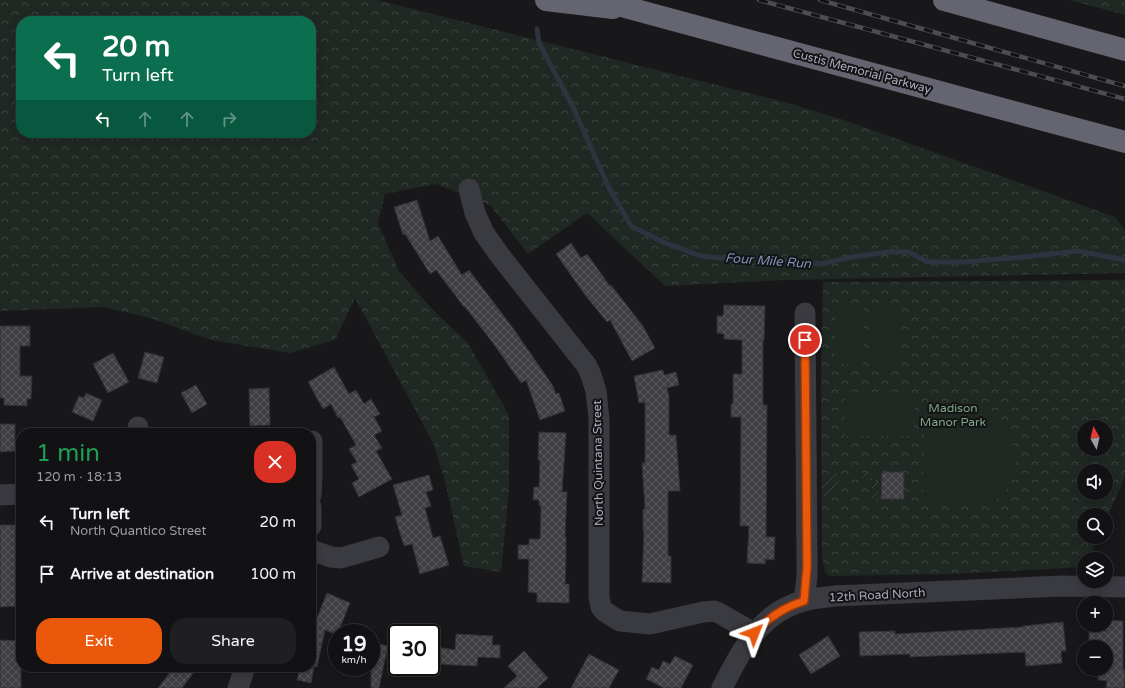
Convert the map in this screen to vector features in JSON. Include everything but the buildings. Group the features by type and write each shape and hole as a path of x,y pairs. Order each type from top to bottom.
{"highway":[{"path":"546,0 642,12"},
{"name":"Custis Memorial Parkway","path":"599,0 1125,142"},
{"path":"944,0 1125,50"}],"street":[{"name":"North Quintana Street","path":"469,189 475,213 484,233 556,328 584,361 592,375 597,394 599,419 599,600 604,611 615,618 627,622 647,624 714,611 754,633"},
{"path":"804,601 807,567 805,313"},
{"path":"0,495 16,494"},
{"path":"316,552 331,557 341,558 379,547"},
{"name":"12th Road North","path":"722,688 743,649 754,633 776,613 804,601 817,598 857,595 1061,586 1125,587"},
{"path":"238,688 243,672"}],"green space":[{"path":"0,0 377,0 781,101 844,120 1115,217 1125,230 1125,273 786,280 665,286 587,213 528,254 490,205 436,184 385,194 378,223 399,271 432,309 468,343 509,415 509,491 501,572 464,566 445,481 433,443 355,298 335,340 290,353 211,340 150,318 103,307 0,311"},
{"path":"1070,0 1125,0 1125,15"},
{"name":"Madison Manor Park","path":"1125,280 1125,477 1111,508 1077,508 1077,544 1096,544 1092,552 1077,552 1077,567 953,574 829,576 825,572 822,556 821,385 823,282"},
{"path":"836,303 864,304 863,365 834,364"},
{"path":"871,304 900,305 898,366 870,365"},
{"path":"845,392 914,393 914,436 845,436"},
{"path":"957,410 975,411 993,418 1002,426 1011,440 1015,457 1014,474 1007,489 994,502 988,504 936,504 923,491 924,437 930,426 947,413"},
{"path":"840,473 838,486 831,494 822,496 822,480 828,474"},
{"path":"861,473 867,473 878,483 877,502 874,505 872,502 872,482 867,477 862,477"}],"waterway":[{"name":"Four Mile Run","path":"537,29 539,43 573,107 609,188 631,226 663,242 701,256 722,258 757,258 820,264 852,257 888,252 909,252 928,262 965,262 1078,251 1125,260"}],"railway":[{"path":"759,0 1125,99"},
{"path":"820,0 1125,86"}],"route":[{"path":"754,633 776,613 804,601 807,576 805,340"}]}
